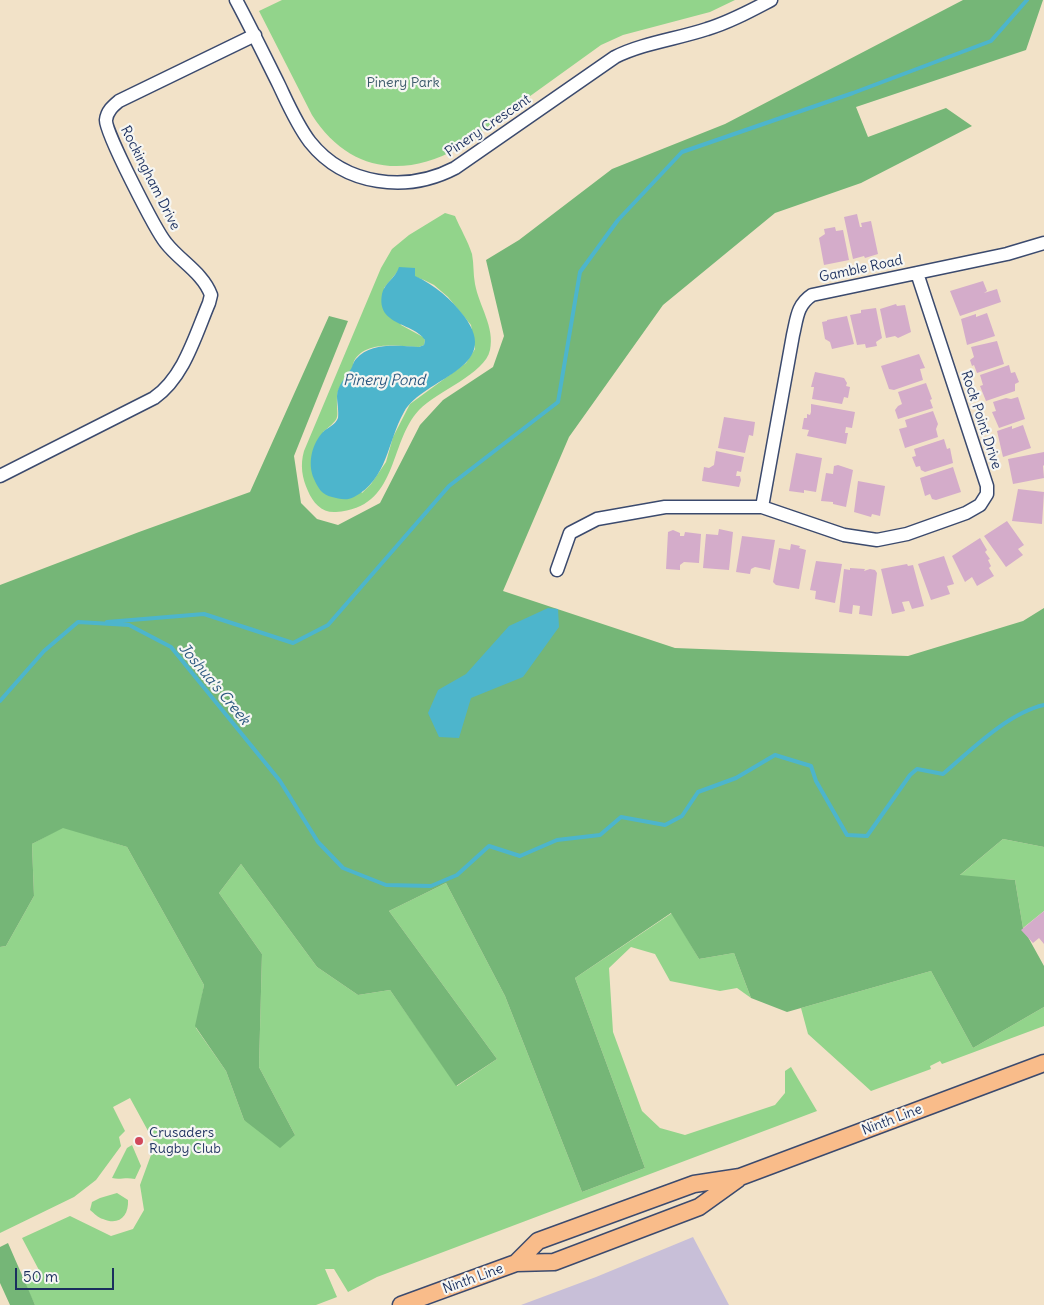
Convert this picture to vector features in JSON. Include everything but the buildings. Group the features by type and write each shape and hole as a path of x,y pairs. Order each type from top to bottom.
{"main road":[{"name":"Ninth Line","path":"516,1263 538,1241 694,1184 740,1178 1044,1063"},
{"name":"Ninth Line","path":"401,1305 516,1263 554,1262 699,1207 740,1178"}],"street":[{"name":"Pinery Crescent","path":"236,0 297,123 310,142 324,156 346,170 371,180 391,183 419,181 455,168 614,57 627,51 708,29 732,20 771,0"},
{"name":"Rockingham Drive","path":"0,476 154,398 163,392 176,377 211,295 201,278 162,238 116,149 107,127 106,119 112,106 119,101 255,35"},
{"name":"Gamble Road","path":"762,507 793,335 798,311 803,301 812,295 1007,254 1044,243"},
{"name":"Rock Point Drive","path":"557,570 570,532 597,519 665,506 762,507 844,535 876,540 907,534 966,513 980,505 987,494 987,486 917,273"}],"shaded area":[{"path":"693,1237 729,1305 521,1305 596,1277"}],"green space":[{"name":"Pinery Park","path":"282,0 735,0 710,12 623,35 601,45 458,148 437,158 416,164 396,166 377,164 359,158 342,148 326,134 312,115 259,11"},
{"path":"963,0 1043,0 1026,50 856,107 868,137 946,108 972,126 861,183 775,213 663,305 569,437 503,591 675,648 779,652 908,656 1023,621 1044,608 1044,847 1003,839 960,875 1015,880 1023,928 1044,966 1044,1007 973,1048 931,971 787,1012 751,998 734,953 699,959 671,913 575,978 645,1168 582,1192 505,996 446,883 389,911 497,1059 456,1086 390,990 358,995 317,967 241,864 219,893 262,954 259,1067 295,1135 280,1148 244,1120 226,1071 195,1026 204,985 127,847 63,828 32,844 34,896 6,946 0,947 0,585 250,492 329,316 348,321 294,456 301,503 317,519 338,525 380,503 420,425 443,400 493,367 504,336 486,260 519,240 612,169 725,124"},
{"path":"445,213 455,216 472,254 475,284 489,325 490,350 486,359 470,375 419,410 409,424 382,487 371,499 356,508 336,512 326,511 315,503 306,486 302,466 304,451 381,268 392,249 409,235","holes":["398,271 434,285 448,297 471,325 475,349 466,363 410,404 393,437 386,462 371,484 362,493 323,432 336,420 338,392 359,354 374,347 393,345 419,347 424,345 425,340 423,337 401,325 384,288"]},
{"path":"63,827 127,847 204,985 196,1028 226,1071 244,1120 295,1135 259,1067 262,954 219,893 241,864 317,967 358,995 390,990 457,1086 497,1059 389,911 446,883 505,996 582,1192 645,1168 575,978 672,913 699,959 734,953 751,998 737,988 720,991 670,981 655,954 631,947 609,968 613,1032 642,1111 660,1128 685,1135 775,1105 785,1093 785,1071 791,1067 817,1111 377,1277 348,1292 334,1269 325,1269 337,1297 316,1305 35,1305 23,1281 40,1272 22,1238 70,1216 111,1236 133,1229 144,1210 140,1185 151,1155 159,1151 130,1098 113,1107 125,1131 119,1137 121,1146 96,1180 74,1197 0,1233 0,947 6,946 34,896 32,844"},
{"path":"1003,839 1044,847 1044,911 1023,928 1015,880 959,876"},
{"path":"931,971 973,1048 1044,1007 1044,1026 942,1064 940,1061 930,1066 931,1069 871,1091 808,1034 801,1008"},
{"path":"132,1145 141,1166 135,1179 112,1178 127,1148"},
{"path":"117,1193 128,1200 127,1211 122,1218 109,1221 99,1218 90,1210 92,1202"},
{"path":"8,1243 35,1305 10,1305 0,1283 0,1247"}],"water":[{"name":"Pinery Pond","path":"399,267 415,268 415,276 436,288 454,304 464,316 474,334 474,348 468,360 456,371 414,400 404,412 385,459 374,480 365,489 349,499 329,496 321,491 314,479 311,466 312,453 316,441 338,418 337,393 355,360 362,354 377,347 419,347 424,345 425,340 419,334 390,318 384,312 382,304 383,290"},
{"path":"548,608 558,609 559,627 523,677 471,698 459,738 439,737 428,713 438,690 466,674 509,626"}],"waterway":[{"path":"107,622 204,614 293,643 328,625 449,486 558,402 580,272 618,220 682,152 853,93 991,41 1027,0"},
{"name":"Joshua's Creek","path":"0,701 44,651 78,622 129,625 171,647 280,781 318,842 343,868 386,885 431,886 457,875 489,846 520,856 557,840 600,835 621,817 665,825 682,816 698,792 736,778 775,755 811,766 816,781 847,835 867,836 910,775 917,769 943,774 1004,724 1030,709 1044,705"}],"place":[{"name":"Crusaders Rugby Club","path":"139,1141"}]}
